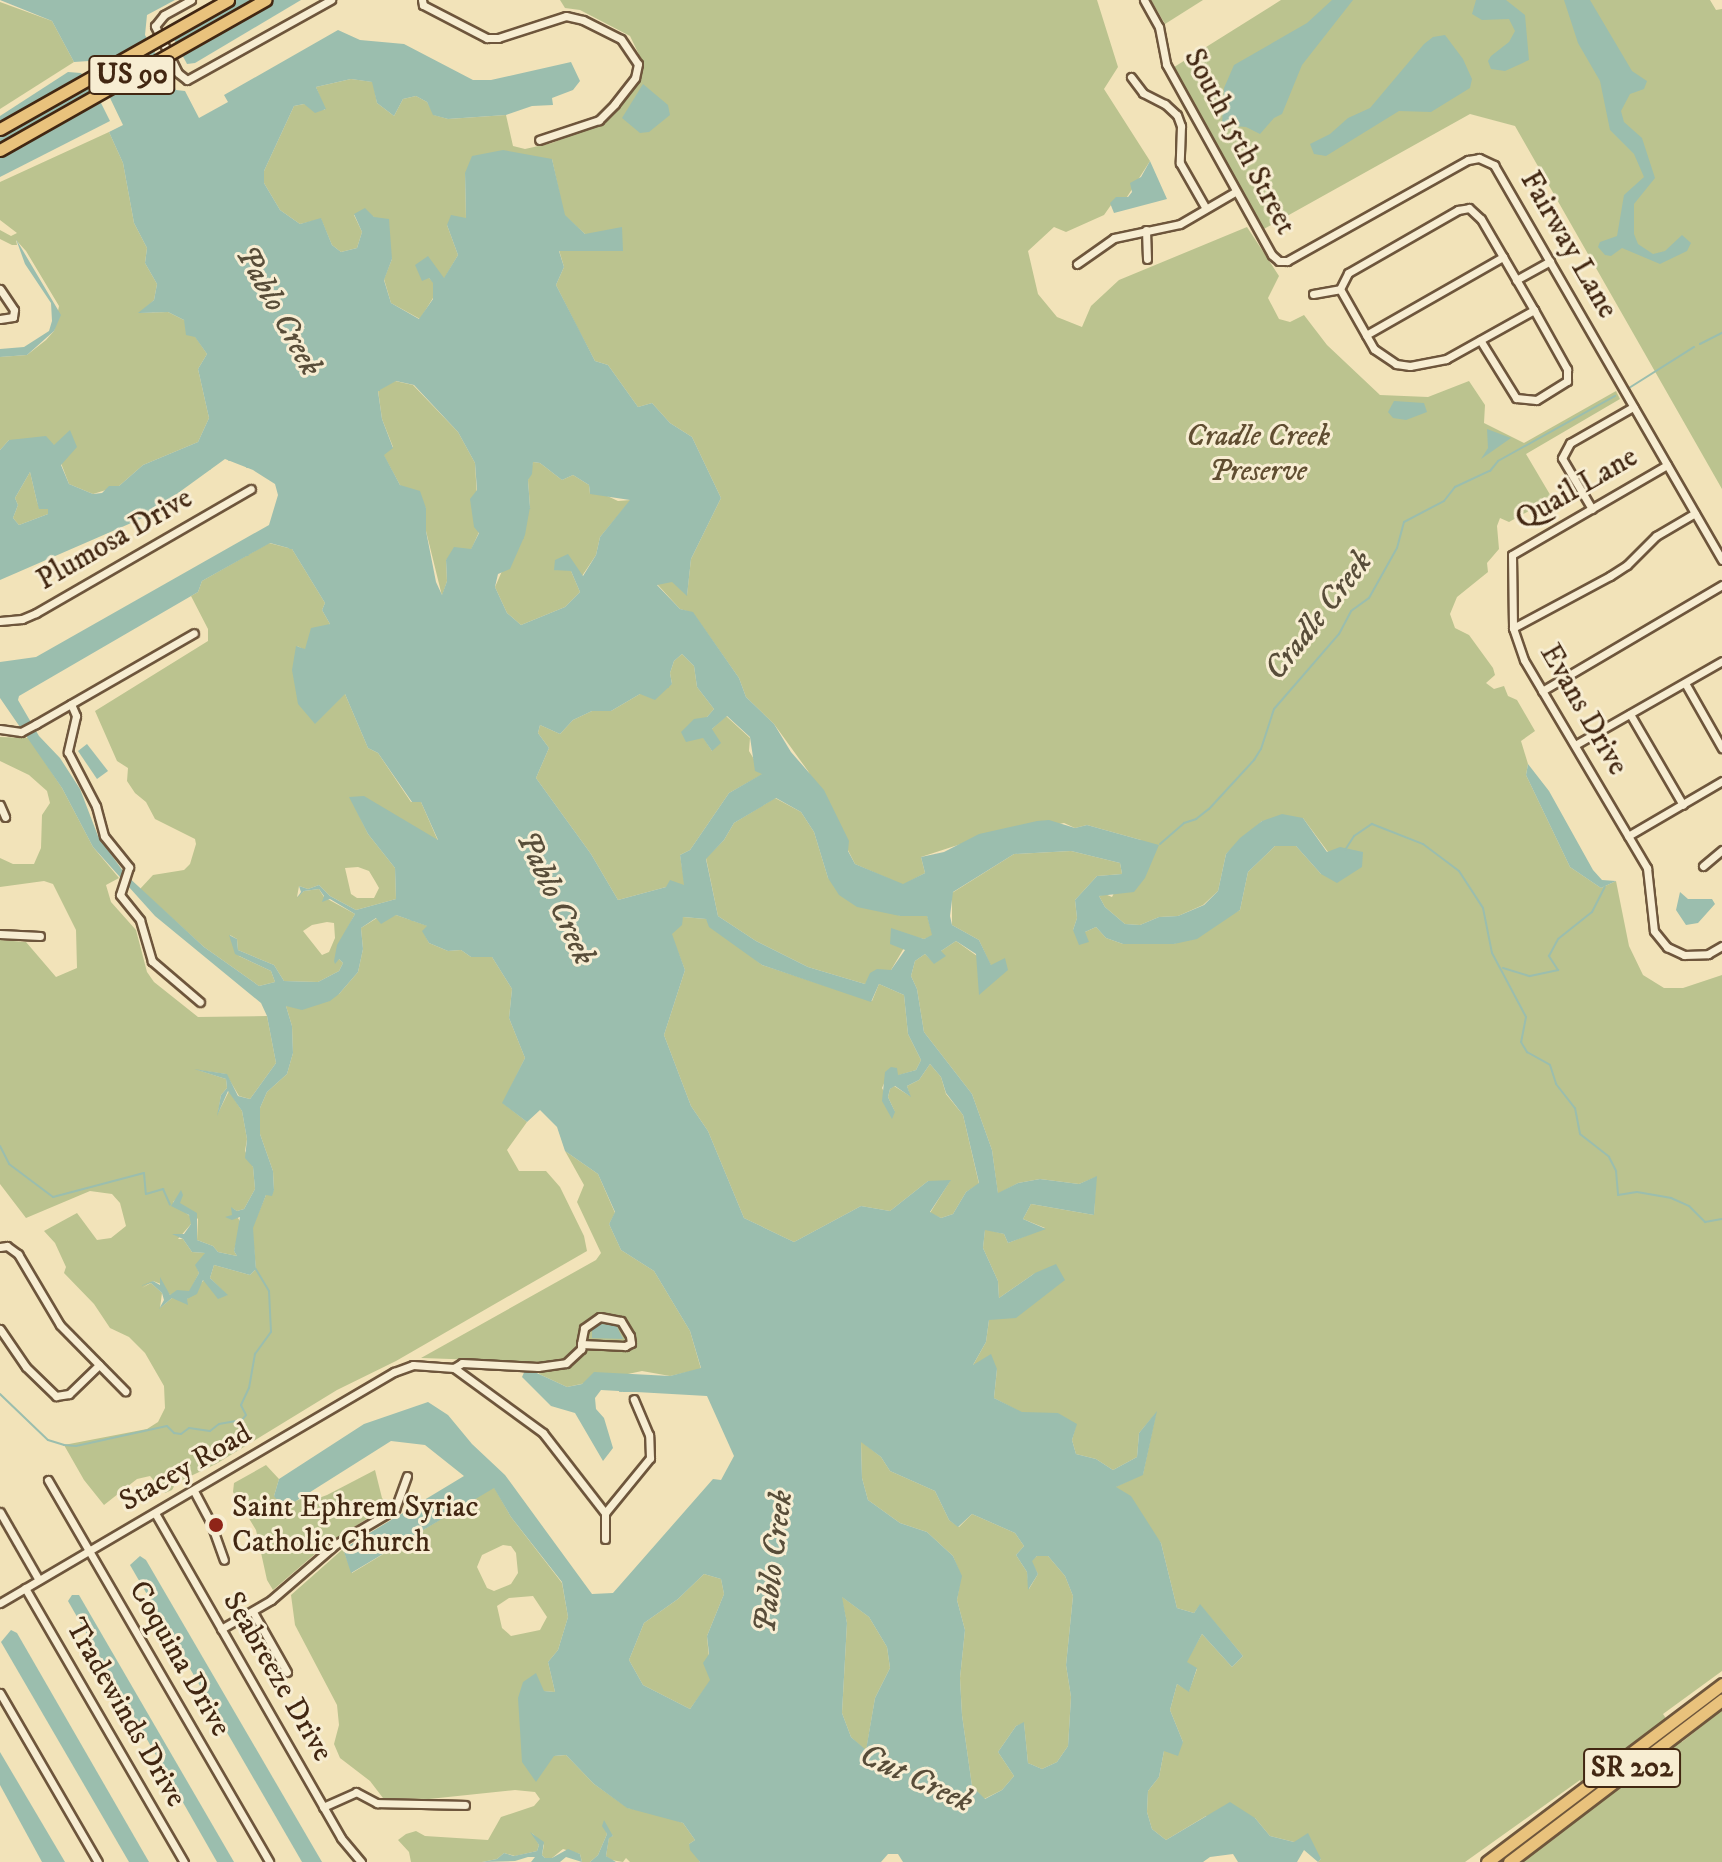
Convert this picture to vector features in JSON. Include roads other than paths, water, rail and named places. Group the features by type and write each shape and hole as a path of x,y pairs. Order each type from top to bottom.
{"highway":[{"name":"US 90","path":"0,129 228,0"},
{"name":"US 90","path":"0,150 265,0"},
{"name":"SR 202","path":"1487,1862 1722,1684"},
{"name":"SR 202","path":"1509,1862 1722,1700"}],"street":[{"path":"191,0 164,15 155,26 178,73 187,80 331,0"},
{"path":"422,0 423,5 487,38 498,38 566,16 575,17 621,39 638,64 635,78 599,120 539,140"},
{"name":"South 15th Street","path":"1144,0 1159,27 1166,64 1235,192 1272,255 1279,261"},
{"path":"1131,77 1143,93 1165,104 1177,115 1181,126 1180,163 1205,207"},
{"name":"Fairway Lane","path":"1279,261 1287,261 1459,164 1487,159 1500,173 1722,560"},
{"path":"1077,264 1114,238 1180,224 1235,192"},
{"path":"1340,289 1348,273 1458,210 1469,208 1477,213 1534,310 1568,375 1563,386 1548,395 1522,399 1512,395 1480,340"},
{"path":"1146,230 1147,259"},
{"path":"1366,335 1503,257"},
{"path":"1516,280 1550,261"},
{"path":"1313,294 1340,289"},
{"path":"1340,289 1381,355 1402,365 1432,364 1534,310"},
{"path":"0,319 9,319 14,314 1,292"},
{"path":"1592,509 1562,458 1570,443 1633,407"},
{"name":"Quail Lane","path":"1512,555 1667,465"},
{"name":"Plumosa Drive","path":"0,621 22,619 36,613 251,489"},
{"path":"1513,628 1610,576 1627,565 1656,536 1695,513"},
{"name":"Evans Drive","path":"1512,555 1513,628 1524,660 1649,875 1651,922 1661,941 1684,955 1708,954 1722,946"},
{"path":"1542,691 1722,585"},
{"path":"0,729 21,732 194,633"},
{"path":"1575,745 1722,661"},
{"path":"1685,683 1722,748"},
{"path":"71,704 76,716 68,752 96,806 104,836 129,867 129,875 120,895 145,931 152,961 200,1002"},
{"path":"1630,714 1683,805"},
{"path":"1628,836 1722,781"},
{"path":"0,805 5,817"},
{"path":"1703,866 1722,850"},
{"path":"0,934 40,936"},
{"path":"4,1246 18,1254 60,1325 125,1391"},
{"path":"581,1344 625,1346 631,1343 621,1321 610,1316 592,1320 584,1328 575,1358 551,1367 462,1363 454,1368 551,1440 605,1513 605,1539"},
{"path":"0,1329 26,1367 52,1394 60,1397 69,1394 99,1365"},
{"name":"Stacey Road","path":"0,1603 394,1372 413,1365 454,1368"},
{"path":"605,1513 650,1458 649,1435 634,1399"},
{"path":"221,1629 284,1590 336,1544 395,1509 407,1476"},
{"name":"Coquina Drive","path":"48,1480 269,1862"},
{"path":"194,1491 210,1521 224,1560"},
{"path":"0,1512 39,1580"},
{"name":"Seabreeze Drive","path":"155,1513 323,1807 346,1845 361,1862"},
{"name":"Tradewinds Drive","path":"25,1588 128,1771 184,1862"},
{"path":"253,1612 287,1672"},
{"path":"0,1693 98,1862"},
{"path":"323,1807 356,1792 377,1803 465,1805"}],"water":[{"path":"0,0 175,0 147,15 145,35 176,90 185,91 199,118 228,102 224,95 338,30 360,40 404,44 473,80 491,80 571,62 580,81 573,90 552,98 553,105 532,106 506,115 448,119 433,115 427,102 416,96 403,99 394,116 377,103 372,82 351,79 316,87 326,109 315,113 304,104 294,106 264,171 264,183 280,210 300,224 321,218 332,245 341,252 357,248 362,232 354,214 365,208 374,217 389,219 392,259 384,280 391,303 419,319 433,299 433,283 429,278 422,281 415,265 428,256 444,278 458,255 447,225 451,215 466,218 465,173 472,156 503,150 552,159 565,215 585,234 622,227 623,251 559,251 564,267 556,285 595,361 608,365 638,407 652,403 670,423 692,437 721,498 691,559 687,596 672,582 657,585 680,609 693,612 739,678 746,697 774,724 791,752 824,790 849,841 848,851 855,864 903,884 925,873 921,857 944,852 979,834 1049,820 1075,828 1087,825 1159,845 1145,878 1134,892 1099,896 1105,907 1125,924 1140,925 1159,917 1178,916 1204,905 1218,891 1226,854 1262,821 1282,814 1303,818 1327,852 1340,847 1363,852 1362,867 1337,883 1321,874 1296,846 1275,846 1248,872 1240,910 1197,939 1174,944 1123,944 1106,938 1096,927 1085,932 1089,942 1079,945 1073,930 1077,918 1075,900 1097,876 1122,874 1120,863 1071,851 1014,854 953,892 950,916 952,925 979,940 991,965 1005,958 1008,970 979,995 976,954 956,941 941,951 946,956 934,964 925,954 915,961 911,976 917,989 924,1032 972,1094 992,1150 998,1193 1018,1183 1040,1179 1079,1184 1097,1176 1094,1215 1031,1204 1023,1219 1046,1229 1008,1243 1004,1234 985,1230 983,1248 998,1281 999,1298 1035,1273 1056,1264 1065,1280 1016,1318 989,1320 986,1342 973,1365 991,1354 997,1369 994,1398 1022,1412 1058,1413 1077,1424 1072,1440 1076,1454 1096,1459 1113,1470 1137,1457 1139,1433 1157,1411 1143,1475 1116,1487 1131,1496 1161,1543 1177,1608 1194,1613 1200,1604 1243,1656 1232,1667 1202,1634 1187,1662 1197,1668 1189,1692 1177,1684 1170,1710 1183,1742 1178,1756 1164,1751 1159,1777 1148,1791 1147,1812 1152,1829 1166,1840 1230,1802 1255,1818 1270,1836 1294,1842 1308,1833 1321,1859 1318,1862 1304,1850 1297,1862 1238,1862 1233,1854 1210,1857 1203,1862 903,1862 898,1854 888,1854 881,1862 700,1862 690,1850 689,1844 695,1840 683,1823 627,1808 594,1784 566,1755 554,1756 536,1782 522,1762 518,1698 523,1682 536,1673 544,1691 555,1692 548,1662 558,1650 568,1617 562,1582 511,1517 494,1488 351,1573 343,1549 464,1476 425,1445 391,1441 296,1501 281,1505 274,1496 279,1479 364,1424 428,1402 448,1415 472,1444 505,1475 592,1594 613,1593 713,1479 721,1480 734,1456 707,1396 601,1390 595,1398 596,1409 604,1418 613,1448 603,1461 575,1413 551,1406 522,1377 526,1368 567,1387 582,1384 594,1372 670,1376 701,1368 690,1331 654,1271 621,1250 609,1224 615,1212 598,1174 565,1151 557,1127 540,1110 527,1122 502,1103 525,1058 509,1018 512,989 492,957 471,957 461,950 448,951 429,943 422,931 427,926 396,915 381,924 376,918 361,928 363,949 358,972 339,994 330,1001 302,1010 286,1006 292,1026 293,1053 287,1074 267,1092 260,1108 260,1134 273,1171 274,1190 272,1196 266,1195 253,1228 256,1269 250,1275 214,1265 210,1278 228,1295 218,1299 203,1280 197,1294 187,1299 188,1305 172,1298 159,1309 164,1300 162,1293 151,1283 140,1286 153,1281 160,1285 160,1277 170,1295 177,1290 189,1291 199,1273 195,1265 205,1253 192,1252 183,1239 172,1234 184,1234 191,1224 189,1215 171,1206 181,1190 180,1203 197,1213 197,1240 213,1246 218,1252 237,1256 234,1251 240,1217 232,1220 225,1217 232,1215 231,1207 237,1211 244,1209 255,1189 253,1167 245,1158 247,1139 242,1111 228,1091 217,1116 221,1095 227,1088 226,1079 194,1069 227,1074 238,1096 250,1099 276,1063 267,1016 261,1003 155,916 93,847 62,788 0,698 0,662 36,657 269,525 278,495 275,484 253,470 225,459 145,517 0,580 0,450 9,440 46,436 54,445 70,430 77,447 61,465 69,484 93,494 102,493 109,486 119,486 143,465 198,442 209,418 198,369 207,354 195,337 186,335 184,320 168,312 138,313 154,300 157,284 145,263 147,248 134,223 123,163 109,132 123,125 98,73 89,61 74,62 52,21","holes":["396,381 414,385 458,432 475,463 477,490 470,499 474,527 479,533 471,549 454,547 446,560 447,581 442,595 436,582 426,531 426,508 420,491 400,485 384,455 393,448 382,419 378,391","533,462 540,463 562,480 573,475 589,485 590,494 630,500 600,537 596,555 583,576 568,554 555,560 554,570 571,571 580,592 565,607 521,625 507,613 495,587 498,574 510,569 525,535 530,507 528,480","30,472 39,509 48,509 48,514 19,525 13,518 18,505 15,498","270,543 292,549 325,603 322,610 330,624 311,628 305,649 296,646 292,670 298,704 315,724 345,694 368,748 378,753 412,802 421,802 438,840 364,796 349,797 368,834 395,868 396,899 356,910 330,896 319,885 308,889 299,886 301,892 297,898 304,891 319,889 324,896 322,902 330,899 355,914 337,945 334,961 335,964 339,959 343,963 339,971 318,982 284,981 274,965 238,950 237,939 229,935 235,954 271,971 275,982 259,986 204,947 125,874 98,836 80,789 60,758 39,736 18,700 19,696 198,592 202,581","682,654 694,666 697,687 714,709 707,717 694,719 681,732 686,742 703,738 712,751 721,743 712,729 727,716 750,737 755,771 762,774 729,793 690,850 680,855 684,885 670,880 666,887 618,900 591,854 536,778 549,748 538,733 540,725 560,734 573,720 592,711 611,711 640,694 655,700 672,684 670,673 674,661","776,798 801,812 814,832 828,878 839,895 857,907 900,916 927,916 932,935 924,939 891,928 890,944 905,950 891,970 877,969 870,973 865,984 808,967 756,941 718,916 706,859 724,840 734,823","683,917 706,919 709,927 762,965 871,1002 879,984 904,995 908,1034 921,1060 916,1070 898,1075 897,1068 891,1067 885,1072 882,1101 892,1119 895,1112 888,1097 890,1089 895,1086 911,1097 907,1086 919,1080 930,1064 941,1077 946,1093 963,1115 979,1183 966,1192 953,1214 941,1218 930,1212 951,1180 928,1181 890,1211 861,1206 794,1242 744,1218 708,1131 691,1106 664,1035 685,970 672,934 682,925","861,1442 881,1457 890,1471 935,1491 949,1520 958,1527 972,1514 1015,1533 1024,1546 1016,1555 1027,1572 1028,1590 1038,1574 1032,1561 1037,1556 1048,1556 1065,1576 1073,1596 1066,1665 1071,1697 1068,1746 1057,1762 1042,1769 1028,1763 1024,1722 1016,1726 998,1752 1014,1776 1002,1790 985,1799 972,1786 960,1678 965,1630 957,1600 962,1576 953,1556 927,1532 900,1523 868,1500 862,1478","704,1574 721,1579 724,1594 707,1636 709,1654 703,1663 710,1680 690,1709 643,1685 629,1660 644,1623 678,1599","842,1597 869,1617 887,1647 890,1668 875,1698 866,1750 851,1737 842,1713 847,1623"]},
{"path":"214,0 301,0 195,63 187,64 167,26"},
{"path":"1332,0 1353,0 1302,65 1282,114 1274,118 1260,134 1246,127 1222,125 1224,88 1234,65 1307,23"},
{"path":"1476,0 1506,0 1525,15 1529,60 1505,71 1491,69 1488,61 1491,56 1509,42 1515,31 1509,19 1482,20 1472,14"},
{"path":"1564,0 1590,0 1632,71 1647,81 1644,89 1630,94 1621,111 1624,122 1642,138 1655,178 1634,204 1634,234 1638,244 1653,254 1665,251 1682,235 1691,243 1687,251 1660,264 1622,248 1611,256 1605,255 1598,247 1600,242 1617,236 1624,195 1644,177 1634,154 1610,130 1600,81 1578,43"},
{"path":"1445,35 1463,59 1472,79 1470,88 1431,112 1399,111 1326,156 1314,154 1310,144 1330,134 1348,118 1370,108 1424,44 1433,37"},
{"path":"68,72 81,73 93,87 110,121 0,177 0,116"},
{"path":"643,84 668,105 670,115 649,132 640,133 622,118"},
{"path":"1150,161 1167,199 1114,213 1110,203 1116,197 1128,197 1132,192 1130,183 1141,177"},
{"path":"16,239 61,315 54,331 27,355 0,357 0,349 24,347 49,331 52,321 51,303 25,264"},
{"path":"1394,401 1424,403 1427,412 1406,420 1393,418 1388,412"},
{"path":"1487,429 1511,438 1481,459 1488,448"},
{"path":"87,744 108,771 97,779 78,751"},
{"path":"1528,764 1549,791 1593,870 1602,880 1616,881 1601,888 1570,867 1526,775"},
{"path":"1680,892 1688,899 1712,899 1715,904 1698,923 1686,925 1676,910"},
{"path":"599,1324 616,1325 623,1339 592,1338 592,1330"},
{"path":"140,1556 146,1560 322,1862 302,1862 130,1565"},
{"path":"72,1595 79,1595 234,1862 217,1862 68,1601"},
{"path":"11,1630 17,1633 149,1862 129,1862 1,1642"},
{"path":"0,1752 65,1862 42,1862 0,1785"},
{"path":"604,1820 613,1836 609,1838 606,1856 616,1862 590,1862 598,1855 607,1834 602,1826"},
{"path":"530,1832 544,1842 542,1855 545,1858 552,1858 568,1849 580,1854 582,1862 566,1857 560,1862 531,1862 535,1857 528,1857 515,1861 482,1862 497,1859 504,1853 514,1856 537,1851 539,1845"}],"waterway":[{"name":"Cradle Creek","path":"1700,344 1722,333"},
{"name":"Cradle Creek","path":"1629,388 1694,347"},
{"name":"Cradle Creek","path":"1160,844 1184,823 1209,809 1254,760 1261,749 1274,709 1339,634 1351,611 1369,598 1397,548 1404,522 1444,501 1455,487 1490,471 1498,461 1615,396"},
{"path":"1345,850 1354,836 1372,824 1423,844 1459,871 1483,908 1492,953 1526,1017 1521,1042 1527,1052 1550,1065 1556,1084 1575,1108 1580,1134 1609,1157 1616,1171 1618,1195 1637,1192 1671,1198 1689,1206 1705,1222 1722,1219"},
{"path":"1503,968 1530,976 1558,970 1549,956 1558,939 1592,912 1605,887"},
{"path":"0,1146 9,1164 53,1197 144,1173 146,1194 163,1189 170,1205"},
{"path":"0,1394 48,1440 64,1445 76,1446 167,1426 174,1433 181,1434 189,1428 210,1431 219,1424 242,1420 246,1415 241,1405 249,1388 255,1354 271,1332 269,1291 256,1269"}],"place":[{"name":"Saint Ephrem Syriac Catholic Church","path":"216,1525"}],"water label":[{"name":"Pablo Creek","path":"278,311"},
{"name":"Pablo Creek","path":"555,898"},
{"name":"Pablo Creek","path":"774,1562"},
{"name":"Cut Creek","path":"916,1779"}],"park label":[{"name":"Cradle Creek Preserve","path":"1258,454"}]}
